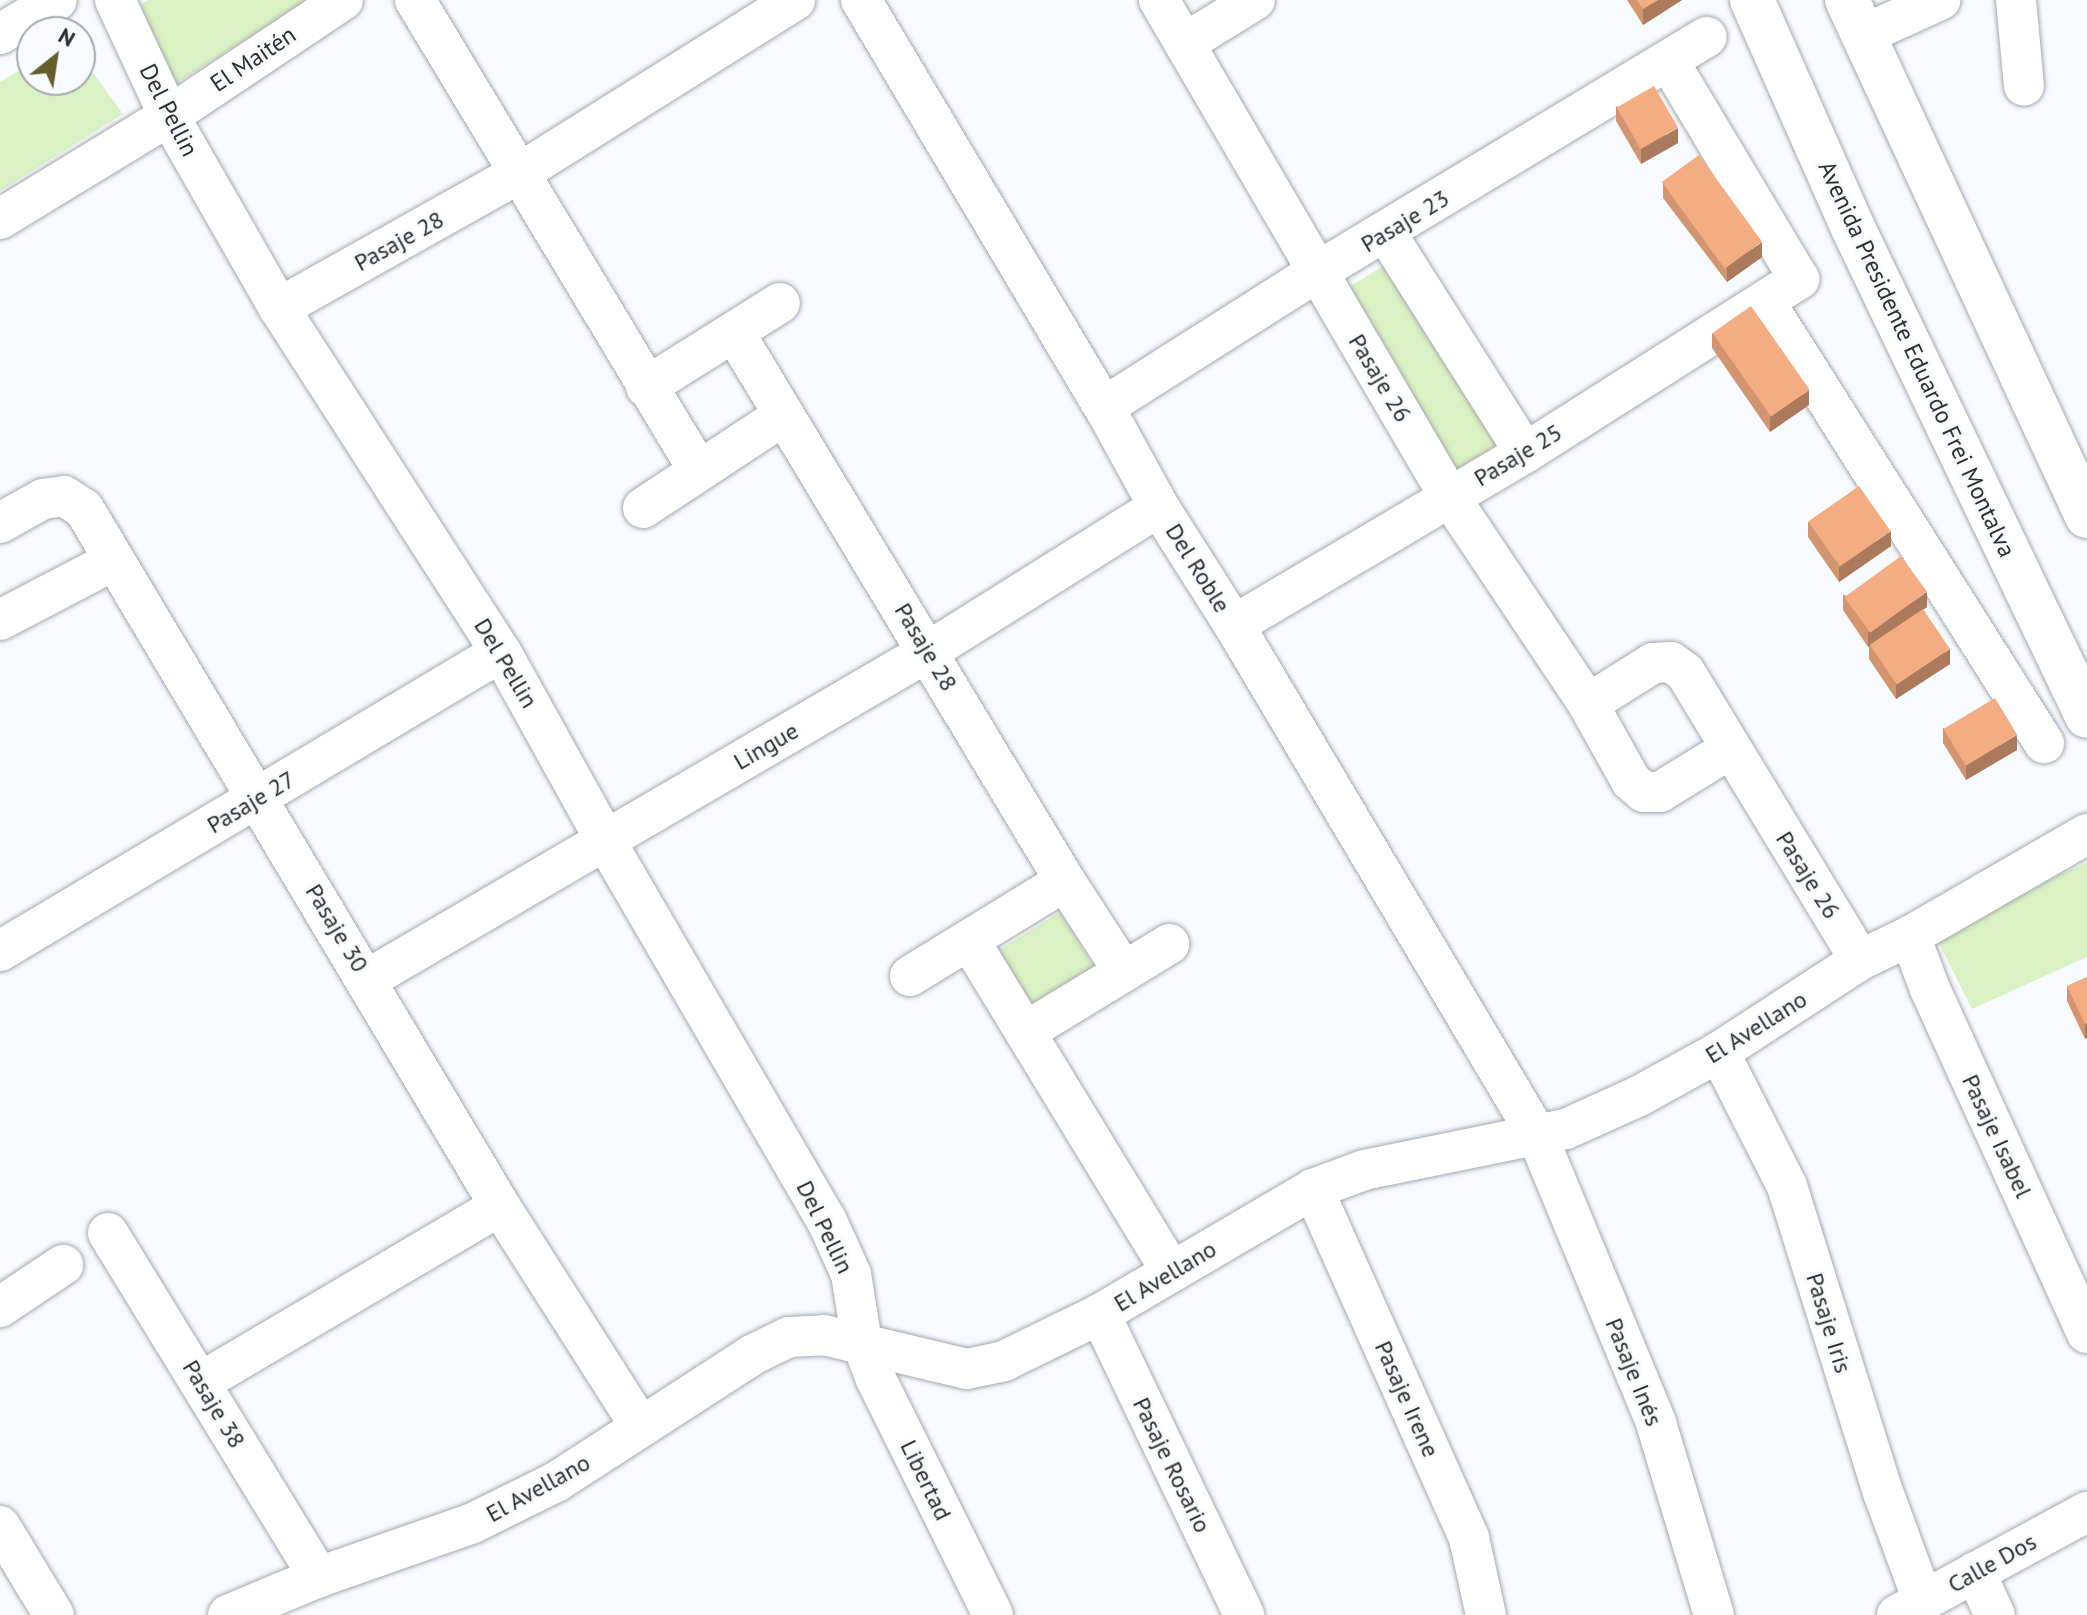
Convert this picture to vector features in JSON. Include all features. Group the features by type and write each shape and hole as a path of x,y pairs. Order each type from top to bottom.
{"main road":[{"name":"Avenida Presidente Eduardo Frei Montalva","path":"1752,0 1853,228 2087,716"},
{"path":"1855,18 2087,516"}],"street":[{"path":"0,34 57,0"},
{"name":"Del Pellin","path":"115,0 169,116 279,308 501,652 605,840 826,1219 851,1274 862,1343"},
{"name":"El Maitén","path":"0,219 169,116 343,0"},
{"path":"415,0 699,471"},
{"name":"Pasaje 28","path":"279,308 518,174 795,0"},
{"name":"Del Roble","path":"861,0 1104,407 1159,507 1234,625 1537,1135"},
{"name":"Pasaje 26","path":"1159,0 1449,496 1588,704 1631,781 1644,792 1660,792 1730,749"},
{"path":"1185,43 1255,0"},
{"path":"1855,18 1940,0"},
{"path":"2016,0 2024,86"},
{"name":"Pasaje 23","path":"1104,407 1317,272 1707,37"},
{"name":"Pasaje 25","path":"1234,625 1525,453 1799,279 1669,62"},
{"path":"1386,233 1525,453"},
{"path":"1765,302 2044,743"},
{"path":"646,387 780,303"},
{"name":"Pasaje 28","path":"734,332 1065,881 1124,972"},
{"path":"643,508 784,415"},
{"name":"Pasaje 30","path":"0,523 43,499 64,496 84,509 368,979 500,1206 641,1427"},
{"name":"Lingue","path":"368,979 929,651 1159,507"},
{"path":"4,608 113,561"},
{"name":"Pasaje 27","path":"0,951 501,652"},
{"name":"Pasaje 26","path":"1588,704 1653,663 1671,662 1685,672 1860,960"},
{"name":"El Avellano","path":"228,1615 319,1577 473,1523 556,1482 752,1355 789,1337 824,1335 967,1369 1004,1361 1100,1314 1313,1189 1364,1170 1566,1129 1719,1052 1860,960 1910,936 2087,834"},
{"path":"910,976 1065,881"},
{"name":"Pasaje Isabel","path":"1910,936 1930,989 2087,1333"},
{"path":"969,940 1172,1272"},
{"path":"1025,1032 1169,944"},
{"name":"Pasaje Iris","path":"1719,1052 1787,1186 1883,1492 1910,1608"},
{"name":"Pasaje Inés","path":"1537,1135 1656,1423 1714,1615"},
{"name":"Pasaje Irene","path":"1313,1189 1469,1538 1486,1615"},
{"path":"201,1382 500,1206"},
{"name":"Pasaje 38","path":"108,1233 319,1577"},
{"path":"0,1307 63,1265"},
{"name":"Pasaje Rosario","path":"1100,1314 1244,1615"},
{"name":"Libertad","path":"862,1343 876,1379 993,1615"},
{"name":"Calle Dos","path":"1910,1608 2087,1512"},
{"path":"0,1526 54,1615"},
{"path":"1975,1572 1995,1615"}],"green space":[{"path":"148,0 308,0 172,86 139,6"},
{"path":"16,72 16,96 96,96 96,77 123,114 0,191 0,82"},
{"path":"1391,261 1504,442 1456,472 1343,291"},
{"path":"2087,863 2087,957 1972,1009 1938,941 2026,889"},
{"path":"1060,912 1098,972 1030,1015 992,954"}],"building":[{"path":"1637,0 1658,0 1643,9"},
{"path":"1654,86 1678,128 1641,149 1617,108"},
{"path":"1699,155 1762,242 1725,269 1662,182"},
{"path":"1751,306 1810,390 1771,417 1712,333"},
{"path":"1859,486 1891,531 1840,567 1808,522"},
{"path":"1901,556 1927,592 1870,633 1844,597"},
{"path":"1923,609 1950,649 1897,685 1870,645"},
{"path":"1995,698 2017,735 1966,766 1944,729"},
{"path":"2087,977 2087,1023 2085,1024 2067,986"}]}
